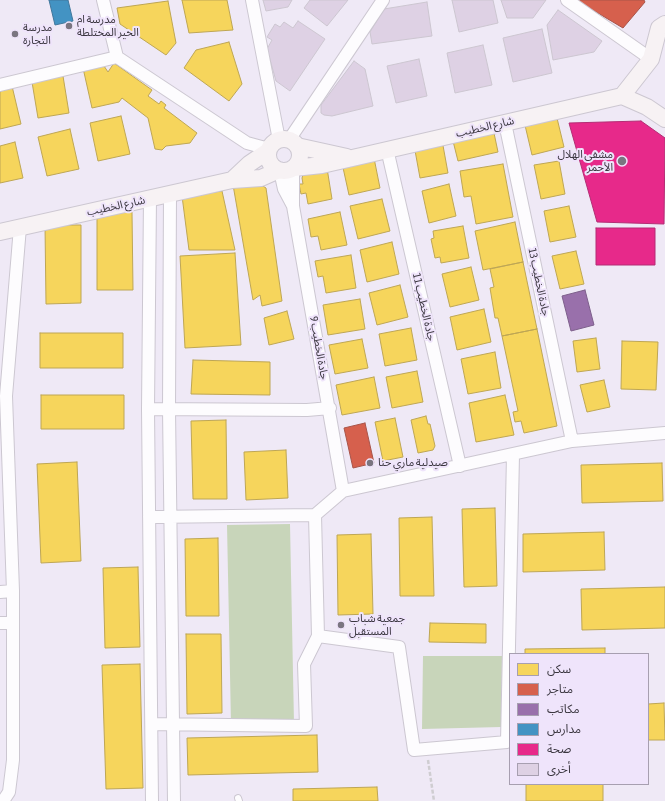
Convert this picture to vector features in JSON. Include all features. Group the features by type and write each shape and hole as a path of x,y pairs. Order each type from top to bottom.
{"main road":[{"path":"665,24 659,28 651,59 622,96 647,107 665,119"},
{"name":"شارع الخطيب","path":"0,232 232,180 261,178 286,170 322,165 622,96"},
{"name":"شارع الخطيب","path":"280,145 349,158"},
{"path":"280,145 300,158 286,170 270,163 280,145"},
{"path":"232,180 249,164 280,145"}],"street":[{"path":"104,0 117,57 247,143 280,145"},
{"path":"252,0 280,145"},
{"path":"280,145 383,0"},
{"path":"567,0 651,59"},
{"path":"0,85 117,57"},
{"name":"جادة الخطيب 13","path":"505,123 572,441"},
{"name":"جادة الخطيب 11","path":"388,149 460,466"},
{"name":"جادة الخطيب 9","path":"286,170 330,408 343,491"},
{"path":"170,194 168,409 174,801"},
{"path":"150,198 148,409 152,801"},
{"path":"3,801 9,792 13,760 13,591 3,396 20,227"},
{"path":"148,409 307,410 330,408"},
{"path":"150,517 315,515 343,491 572,441 665,433"},
{"path":"318,636 399,647 414,750 507,742 513,455"},
{"path":"152,724 306,726 304,664 318,636 315,515"},
{"path":"0,592 13,591"},
{"path":"0,623 13,623"}],"path":[{"path":"426,749 434,801"}],"green space":[{"path":"290,524 294,723 231,724 227,525"},
{"path":"423,656 502,656 501,727 422,729"}],"building: سكن":[{"path":"182,0 227,0 233,30 189,33"},
{"path":"168,1 176,43 166,55 120,24 117,8"},
{"path":"229,42 242,84 229,101 184,68 196,50"},
{"path":"114,63 152,90 148,96 159,104 161,101 166,105 164,108 197,133 190,143 166,146 162,150 155,149 148,118 122,98 119,102 92,108 83,68 104,66 108,72"},
{"path":"63,76 69,113 38,118 32,82"},
{"path":"12,86 21,124 0,129 0,88"},
{"path":"556,114 564,147 532,155 524,121"},
{"path":"121,116 130,154 98,161 90,123"},
{"path":"70,129 79,169 47,176 38,137"},
{"path":"494,133 498,152 458,161 452,137"},
{"path":"442,140 448,173 420,178 414,145"},
{"path":"15,142 23,178 0,183 0,146"},
{"path":"374,158 380,188 349,195 342,163"},
{"path":"559,161 565,194 541,199 534,165"},
{"path":"503,164 513,217 476,224 471,196 464,197 460,171"},
{"path":"327,168 332,199 308,204 306,193 301,194 299,184 303,184 302,178 304,172"},
{"path":"248,177 266,188 282,301 262,306 260,295 253,300 232,179"},
{"path":"449,184 456,216 429,223 422,191"},
{"path":"222,191 235,250 189,250 182,196"},
{"path":"382,199 390,231 358,239 350,206"},
{"path":"569,206 576,237 550,242 544,211"},
{"path":"97,212 132,212 133,290 97,290"},
{"path":"340,212 347,245 321,250 318,236 311,237 308,219"},
{"path":"515,222 523,262 483,270 475,231"},
{"path":"45,225 81,225 81,303 46,304"},
{"path":"463,226 469,258 441,263 440,257 435,258 431,239 434,238 433,231"},
{"path":"392,242 399,274 367,282 360,250"},
{"path":"576,251 584,284 560,289 552,256"},
{"path":"235,253 241,345 185,348 180,256"},
{"path":"351,255 356,288 326,293 323,276 318,277 315,261"},
{"path":"523,262 537,329 502,336 498,318 495,318 490,288 494,287 490,269"},
{"path":"471,267 479,300 450,307 442,274"},
{"path":"400,285 408,317 377,325 369,293"},
{"path":"360,299 365,329 328,335 323,305"},
{"path":"484,309 491,342 457,350 450,317"},
{"path":"287,311 294,339 269,345 264,318"},
{"path":"411,328 417,360 385,366 379,334"},
{"path":"537,329 557,426 524,433 521,421 515,422 513,412 518,411 502,336"},
{"path":"40,333 123,333 123,368 40,368"},
{"path":"596,338 600,369 577,372 573,341"},
{"path":"362,339 368,368 335,374 329,345"},
{"path":"622,341 658,342 656,390 621,389"},
{"path":"495,352 501,388 468,394 461,359"},
{"path":"193,360 270,362 270,395 191,394"},
{"path":"417,371 423,402 392,408 386,377"},
{"path":"374,377 380,408 342,415 336,385"},
{"path":"604,380 610,407 587,412 580,385"},
{"path":"41,395 124,395 124,429 41,429"},
{"path":"505,395 514,435 476,442 469,403"},
{"path":"426,416 428,424 430,424 435,446 433,450 418,453 411,420"},
{"path":"395,418 403,457 383,461 375,422"},
{"path":"226,420 227,499 193,499 191,421"},
{"path":"286,450 288,498 246,500 244,452"},
{"path":"77,462 81,561 41,563 37,464"},
{"path":"662,463 663,501 582,503 581,465"},
{"path":"495,508 497,586 464,587 462,509"},
{"path":"432,517 434,596 400,596 399,518"},
{"path":"604,532 605,570 523,572 523,534"},
{"path":"371,534 373,614 338,615 337,535"},
{"path":"218,538 219,616 186,616 185,539"},
{"path":"138,567 140,647 105,648 103,568"},
{"path":"665,587 665,628 582,630 581,589"},
{"path":"430,623 486,624 486,643 429,642"},
{"path":"186,634 221,634 222,713 187,714"},
{"path":"605,648 605,653 525,653 525,649"},
{"path":"140,664 143,788 106,789 102,665"},
{"path":"664,703 665,740 649,740 649,704"},
{"path":"317,735 318,772 188,775 187,738"},
{"path":"526,785 603,785 603,801 526,801"},
{"path":"377,787 378,801 293,801 293,789"}],"building: متاجر":[{"path":"576,0 644,0 645,2 623,28"},
{"path":"365,423 374,463 353,468 344,428"}],"building: مكاتب":[{"path":"585,290 594,325 571,331 562,296"}],"building: مدارس":[{"path":"49,0 68,0 73,21 55,25"}],"building: صحة":[{"name":"مشفى الهلال الأحمر","path":"641,121 665,138 664,224 597,222 569,123"},
{"path":"596,228 655,228 655,265 596,265"}],"building: أخرى":[{"path":"263,0 292,0 288,7 266,11"},
{"path":"310,0 348,0 327,26 304,8"},
{"path":"452,0 493,0 498,23 459,32"},
{"path":"501,0 546,0 533,18 507,18"},
{"path":"427,2 432,36 372,44 370,32 384,9"},
{"path":"558,10 602,41 594,52 553,60 547,25"},
{"path":"298,21 325,39 290,91 276,81 267,49 272,40 267,37 275,24 280,27 284,22 293,28"},
{"path":"542,29 552,73 513,82 503,38"},
{"path":"483,45 492,85 455,93 447,53"},
{"path":"419,59 427,96 396,103 387,66"},
{"path":"354,61 365,69 373,106 332,116 324,115 321,113 321,105"}],"place":[{"name":"مدرسة ام الخير المختلطة","path":"69,26"},
{"name":"مدرسة التجارة","path":"15,34"},
{"name":"مشفى الهلال الأحمر","path":"622,161"},
{"name":"صيدلية ماري حنا","path":"370,463"},
{"name":"جمعية شباب المستقبل","path":"341,625"}]}
